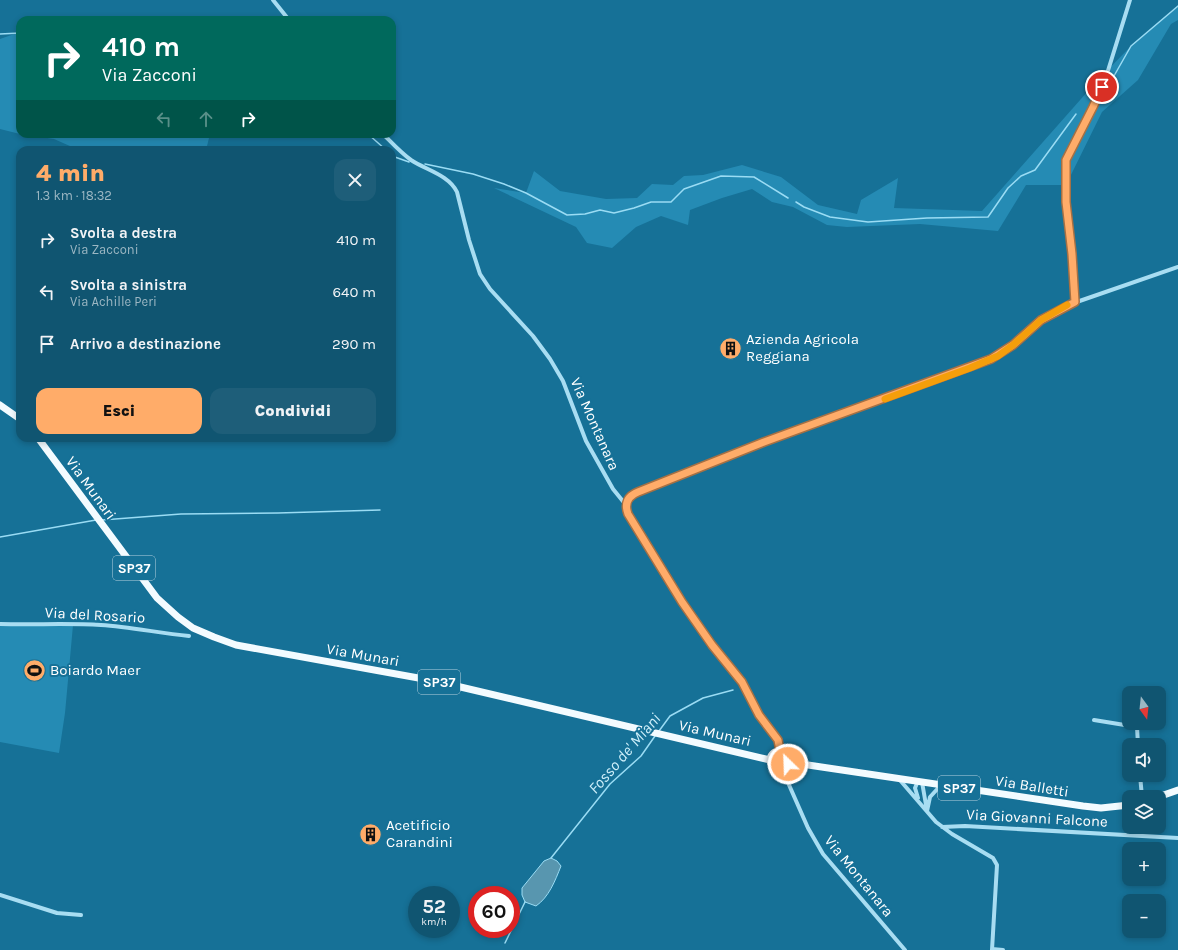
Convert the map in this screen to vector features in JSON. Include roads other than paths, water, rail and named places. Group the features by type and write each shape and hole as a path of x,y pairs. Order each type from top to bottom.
{"main road":[{"path":"0,405 16,416"},
{"name":"Via Munari","path":"41,442 140,577 162,602 186,623 214,637 246,647 435,682 651,732 770,760 773,767 776,769 782,769"},
{"path":"770,760 776,752 780,751 787,755 787,766 782,769"},
{"name":"Via Balletti","path":"788,762 1083,806 1108,808 1122,806"},
{"path":"1166,794 1178,790"}],"street":[{"path":"273,0 286,16"},
{"path":"1075,302 1072,254 1066,202 1066,160 1093,107 1106,77 1130,0"},
{"name":"Via Montanara","path":"387,138 395,146"},
{"name":"Via Montanara","path":"396,147 405,156 446,179 454,187 457,192 469,240 480,274 490,289 533,336 550,359 563,381 586,441 594,457 613,489 626,505 630,518 678,596 708,639 742,682 759,715 778,740 780,751"},
{"path":"626,505 630,496 652,486 764,442 991,359 1013,345 1041,320 1075,302 1178,267"},
{"name":"Via del Rosario","path":"0,624 100,625 136,628 189,636"},
{"path":"1094,720 1137,727 1138,738"},
{"name":"Via Montanara","path":"782,769 808,828 823,854 905,950"},
{"path":"898,778 930,816 942,827 993,858 997,865 992,950 1003,950"},
{"path":"920,782 915,788 916,794 922,806"},
{"path":"920,782 927,811"},
{"path":"927,811 930,797 940,785"},
{"name":"Via Giovanni Falcone","path":"942,827 965,826 1178,838"},
{"path":"0,895 57,913 81,915"}],"waterway":[{"path":"1106,90 1131,46 1178,6"},
{"path":"0,34 16,33"},
{"path":"796,202 804,207 830,217 868,222 927,218 988,217 1008,188 1021,176 1035,170 1076,114"},
{"path":"372,138 382,146"},
{"path":"396,157 409,162"},
{"path":"425,164 473,174 504,184 526,193 567,215 585,214 600,210 614,213 651,202 671,202 684,189 721,176 754,177 788,198"},
{"path":"102,520 181,514 380,510"},
{"path":"0,537 96,520"},
{"name":"Fosso de' Miani","path":"659,731 670,716 703,698 733,690"},
{"name":"Fosso de' Miani","path":"551,858 610,784 641,756 655,736"},
{"name":"Fosso de' Miani","path":"505,943 525,902"}],"place":[{"name":"Azienda Agricola Reggiana","path":"731,348"},
{"name":"Boiardo Maer","path":"34,670"},
{"name":"Acetificio Carandini","path":"371,834"}]}
